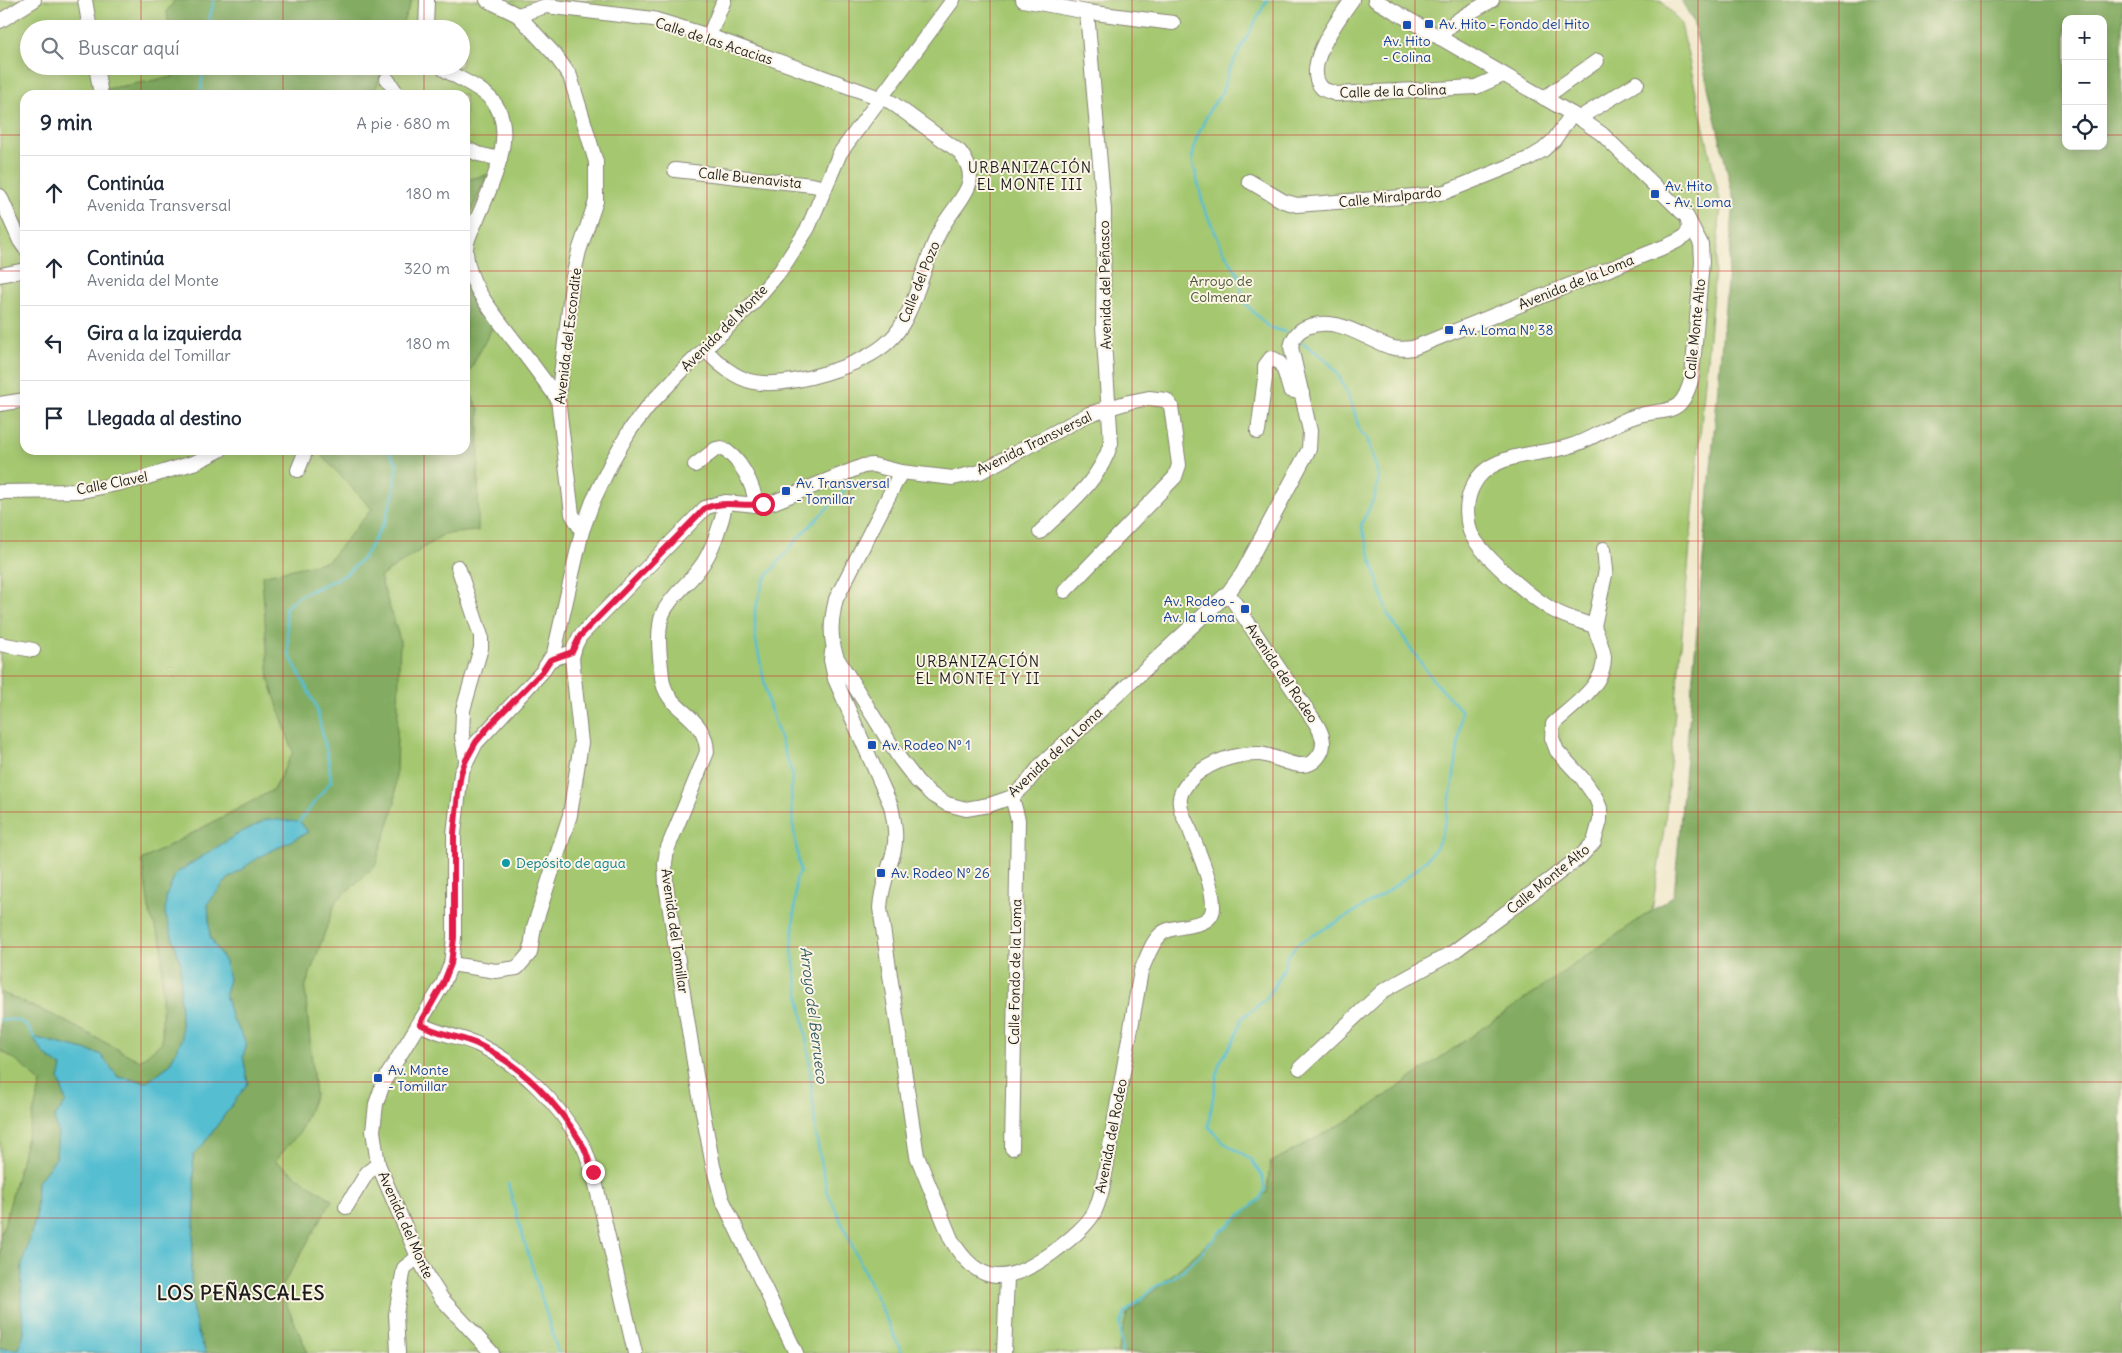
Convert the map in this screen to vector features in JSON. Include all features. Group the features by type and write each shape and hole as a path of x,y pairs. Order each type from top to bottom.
{"street":[{"path":"0,21 34,0"},
{"path":"84,0 88,20"},
{"path":"426,20 427,0"},
{"path":"487,0 518,15"},
{"path":"709,36 724,0"},
{"name":"Avenida del Monte","path":"492,1353 442,1299 430,1280 418,1257 378,1164 372,1131 377,1099 384,1082 443,984 451,964 454,938 454,834 459,786 466,760 476,742 550,660 569,646 562,621 582,531 596,493 630,430 650,404 751,305 781,270 808,228 840,153 953,0"},
{"path":"1022,0 1087,12 1173,23"},
{"name":"Calle de la Colina","path":"1352,0 1332,27 1318,56 1316,70 1318,81 1323,88 1336,94 1476,87 1503,75"},
{"path":"1375,0 1576,116 1637,83"},
{"path":"1440,38 1445,30 1458,19 1492,0"},
{"name":"Calle de las Acacias","path":"518,15 546,6 653,19 709,36 880,99"},
{"name":"Avenida del Peñasco","path":"1040,532 1083,491 1099,472 1108,455 1111,443 1103,327 1104,210 1087,12"},
{"name":"Avenida del Escondite","path":"518,15 555,55 570,76 596,162 596,201 579,250 573,277 558,399 572,514 582,531"},
{"path":"1544,98 1597,61"},
{"path":"98,75 100,90"},
{"path":"455,75 484,92 499,110 504,130 495,179 470,234"},
{"path":"387,79 395,90"},
{"name":"Calle del Pozo","path":"705,349 714,359 739,377 753,382 786,381 809,378 872,354 889,342 902,326 940,229 968,185 970,174 966,160 960,152 891,102 880,99"},
{"name":"Calle Miralpardo","path":"1249,181 1283,201 1297,205 1428,196 1444,192 1528,159 1543,150 1576,116"},
{"name":"Calle Monte Alto","path":"1300,1068 1383,992 1452,953 1580,857 1594,842 1600,821 1598,803 1582,778 1557,751 1552,738 1553,724 1596,684 1603,669 1604,655 1594,626 1553,610 1537,600 1480,548 1471,532 1467,516 1468,498 1474,484 1486,470 1501,462 1569,447 1636,416 1662,413 1674,408 1682,400 1687,392 1692,376 1702,251 1690,238 1690,225 1687,217 1602,134 1576,116"},
{"path":"470,150 500,159"},
{"name":"Calle Buenavista","path":"675,170 812,184 825,188"},
{"path":"0,196 20,241"},
{"name":"Avenida de la Loma","path":"901,472 836,599 831,620 832,646 847,674 900,758 917,781 947,804 966,809 989,805 1012,797 1026,784 1041,765 1228,593 1242,574 1309,450 1310,431 1291,347 1293,337 1303,328 1322,323 1333,324 1392,348 1413,348 1690,238"},
{"path":"0,275 20,271"},
{"path":"470,274 482,297 558,399"},
{"path":"0,279 20,279"},
{"path":"1258,432 1267,361 1271,358 1277,359 1282,364 1290,390 1302,393"},
{"name":"Avenida Transversal","path":"569,646 705,508 726,502 756,505 774,502 864,466 873,465 901,472 953,478 980,472 1089,414 1149,398 1161,398 1169,402 1179,465 1175,477 1065,592"},
{"path":"0,404 20,401"},
{"path":"695,465 716,449 721,448 728,451 742,469 755,495 756,505"},
{"name":"Calle Clavel","path":"0,492 82,491 141,478 187,465 209,455"},
{"path":"298,470 304,455"},
{"name":"Avenida del Tomillar","path":"726,502 708,555 700,569 671,601 663,613 660,626 664,692 700,726 707,739 707,752 667,850 665,863 666,885 696,1075 713,1166 722,1199 796,1353"},
{"path":"1594,626 1606,570 1604,549"},
{"path":"458,567 481,636 481,648 463,710 462,737 466,760"},
{"name":"Avenida del Rodeo","path":"1007,1277 1034,1266 1060,1247 1086,1224 1094,1212 1104,1180 1141,970 1154,943 1162,933 1174,928 1204,922 1211,916 1214,907 1206,870 1181,809 1180,798 1184,788 1202,770 1223,760 1242,755 1261,754 1297,765 1308,764 1318,757 1323,749 1323,740 1317,725 1228,593"},
{"path":"0,644 33,650"},
{"path":"451,964 496,971 517,968 530,953 534,927 570,815 581,744 569,646"},
{"path":"832,646 831,660 835,679 891,806 896,827 894,849 883,884 880,908 917,1156 958,1252 968,1264 978,1271 1007,1277 1004,1353"},
{"path":"840,691 839,683 847,674"},
{"path":"462,737 476,742"},
{"name":"Calle Fondo de la Loma","path":"1012,797 1018,820 1012,1148"},
{"path":"420,1024 475,1043 497,1054 522,1072 558,1109 582,1145 593,1172 635,1353"},
{"name":"Avenida del Monte","path":"346,1207 367,1173 378,1164"},
{"path":"398,1353 396,1314 404,1268 418,1257"}],"green space":[{"name":"Arroyo de Colmenar","path":"0,0 1661,0 1681,24 1721,205 1665,822 1652,911 1636,989 1387,1353 0,1353"},
{"path":"175,0 412,0 404,20 168,20 167,11"},
{"path":"1681,0 2122,0 2122,1353 1117,1353 1127,1314 1267,1192 1270,1163 1358,1115 1674,895 1734,201 1693,21"},
{"path":"173,75 381,75 375,90 101,90 173,77"},
{"path":"487,175 470,214 470,179"},
{"path":"470,285 493,326 470,370"},
{"path":"470,393 479,409 478,531 444,534 380,577 400,640 395,803 375,866 336,901 305,988 315,1095 300,1132 275,1161 332,1200 280,1290 308,1353 206,1353 198,1333 192,1307 191,1273 195,1207 193,1155 202,1146 248,1083 243,1056 247,1044 232,1018 225,994 229,979 225,962 210,937 208,903 227,880 256,859 308,832 300,822 236,835 176,873 165,914 181,964 182,1039 169,1065 147,1082 118,1077 100,1054 33,1037 44,1054 62,1067 59,1079 66,1102 54,1118 58,1132 56,1158 37,1183 36,1217 22,1265 21,1304 24,1332 19,1349 0,1348 0,1234 5,1223 41,1083 17,1061 0,1050 0,992 55,1016 140,1061 162,1042 162,943 150,915 142,860 273,790 293,752 269,680 262,576 328,561 372,509 322,456 470,455"}],"water":[{"path":"268,819 300,822 308,832 256,859 227,880 208,903 210,937 225,962 229,979 225,994 232,1018 247,1044 243,1056 248,1083 202,1146 193,1155 195,1207 191,1273 192,1307 198,1333 206,1353 0,1353 0,1348 19,1349 24,1332 21,1304 22,1265 36,1217 37,1183 56,1158 58,1132 54,1118 66,1102 59,1079 62,1067 44,1054 33,1037 100,1054 118,1077 147,1082 169,1065 182,1039 181,964 165,914 166,896 176,873 236,835"}],"waterway":[{"path":"209,20 214,0"},
{"path":"1267,0 1228,72 1222,92 1209,111 1196,139 1192,159 1204,208 1224,252 1238,274 1245,303 1268,327 1285,332"},
{"path":"201,90 202,75"},
{"path":"1122,1353 1120,1324 1125,1313 1153,1288 1174,1277 1195,1260 1221,1231 1260,1199 1265,1189 1262,1176 1251,1159 1223,1142 1208,1126 1219,1064 1236,1036 1241,1019 1267,998 1283,971 1287,957 1297,944 1390,890 1423,863 1435,849 1440,838 1449,803 1456,761 1461,710 1432,679 1388,615 1361,525 1374,498 1379,478 1367,437 1360,432 1348,394 1333,367 1302,342"},
{"path":"299,822 331,781 329,762 316,706 289,654 285,608 299,596 345,575 364,557 385,521 394,493 397,463 391,455"},
{"name":"Arroyo del Berrueco","path":"845,490 797,539 764,580 755,610 755,636 769,705 792,774 793,825 800,872 796,879 792,951 809,1056 816,1136 827,1191 902,1353"},
{"path":"0,1020 17,1020 27,1026 35,1038"},
{"path":"508,1184 558,1353"}],"place":[{"name":"Av. Hito - Fondo del Hito","path":"1429,24"},
{"name":"Av. Hito - Colina","path":"1407,25"},
{"name":"Av. Hito - Av. Loma","path":"1655,194"},
{"name":"Av. Loma Nº 38","path":"1449,330"},
{"name":"Av. Transversal - Tomillar","path":"786,491"},
{"name":"Av. Rodeo - Av. la Loma","path":"1245,609"},
{"name":"Av. Rodeo Nº 1","path":"872,745"},
{"name":"Depósito de agua","path":"506,863"},
{"name":"Av. Rodeo Nº 26","path":"881,873"},
{"name":"Av. Monte - Tomillar","path":"378,1078"}],"district":[{"name":"URBANIZACIÓN EL MONTE III","path":"1030,176"},
{"name":"URBANIZACIÓN EL MONTE I Y II","path":"978,670"},
{"name":"LOS PEÑASCALES","path":"241,1293"}],"route":[{"path":"593,1172 582,1145 558,1109 522,1072 497,1054 475,1043 449,1036 420,1024 443,984 451,964 455,902 454,834 461,773 476,742 491,724 542,672 550,660 572,652 580,636 705,508 726,502 763,504"}]}
